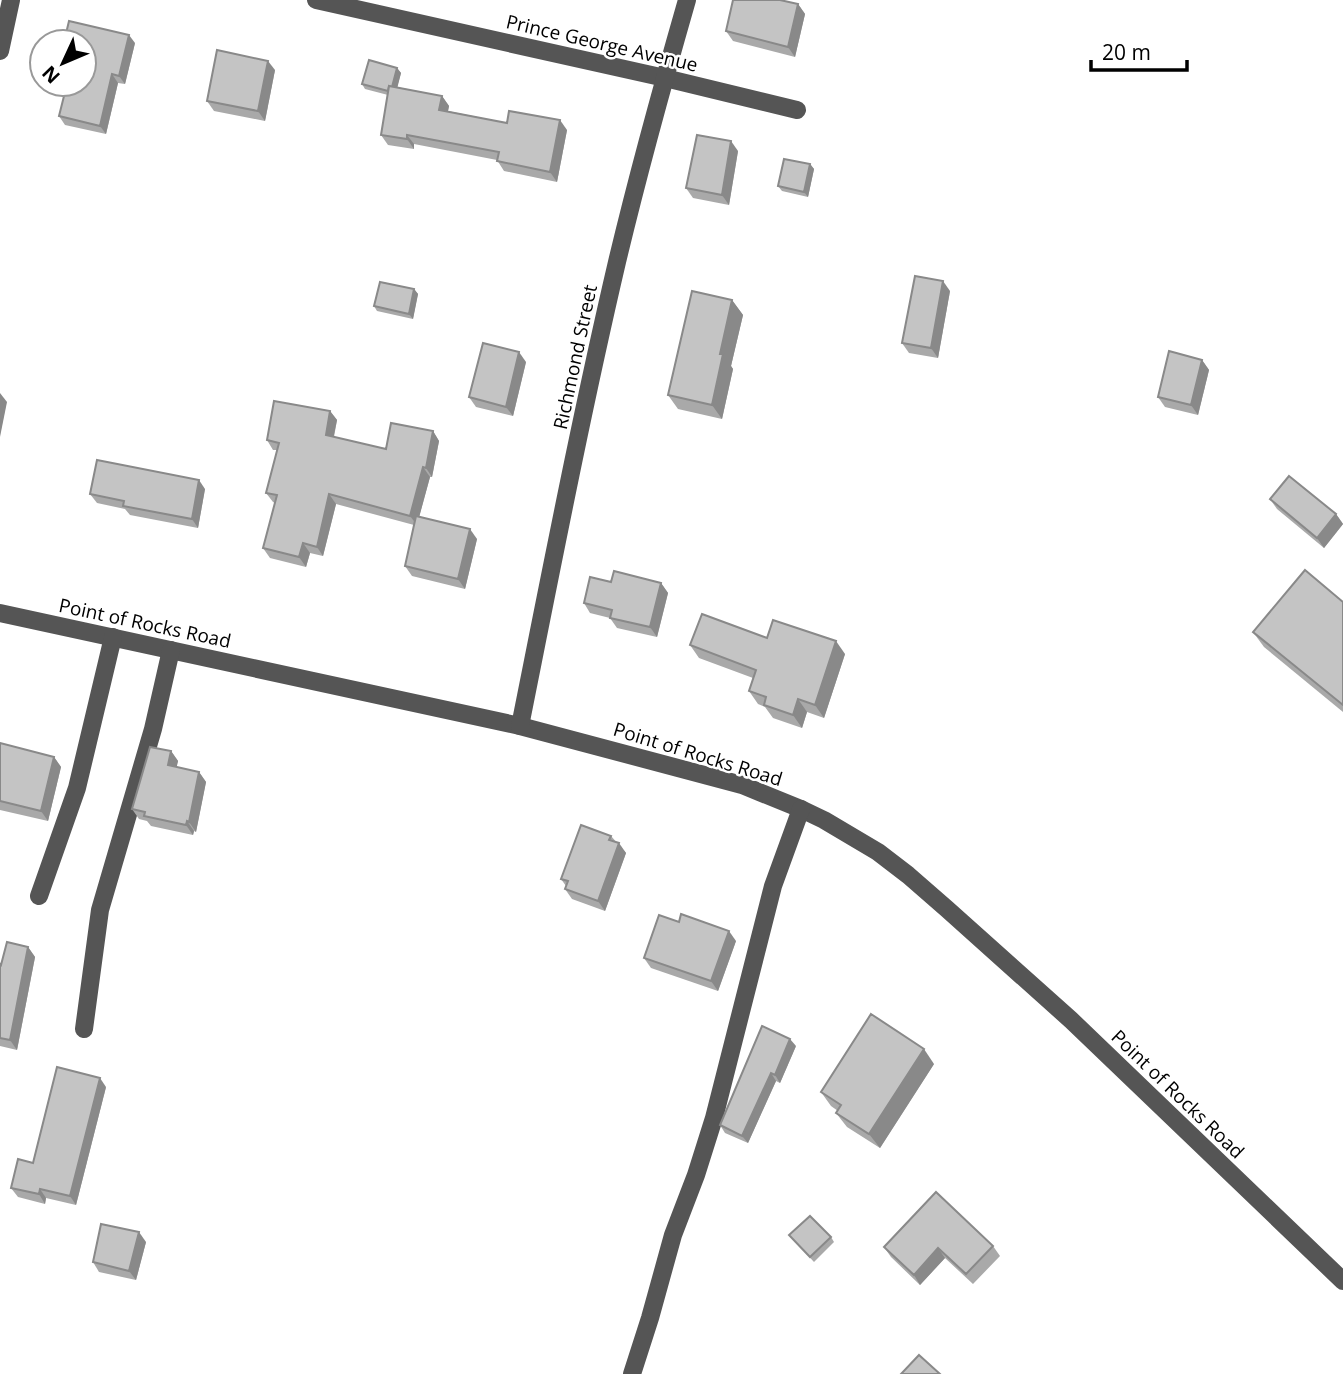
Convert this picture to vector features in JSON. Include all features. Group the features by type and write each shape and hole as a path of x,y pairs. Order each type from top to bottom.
{"street":[{"path":"0,51 11,0"},
{"name":"Prince George Avenue","path":"316,0 797,110"},
{"name":"Richmond Street","path":"520,726 618,262 687,0"},
{"name":"Point of Rocks Road","path":"0,614 520,726 742,785 802,809 878,852 937,900 1071,1020 1343,1281"},
{"path":"39,896 77,788 113,637"},
{"path":"84,1029 100,910 153,729 171,650"},
{"path":"632,1374 673,1235 715,1118 773,886 802,809"}],"building":[{"path":"733,0 780,0 798,4 788,47 726,31"},
{"path":"69,21 129,35 119,76 112,74 100,126 59,116 64,98 98,98 98,28 67,28"},
{"path":"217,50 268,61 258,111 207,101"},
{"path":"369,60 397,68 392,87 389,86 388,91 362,84"},
{"path":"389,86 442,96 439,110 507,123 509,111 560,120 550,172 497,161 499,152 407,135 407,139 381,135"},
{"path":"697,135 731,141 722,195 686,188"},
{"path":"784,159 810,164 804,192 778,186"},
{"path":"915,276 943,281 931,348 902,343"},
{"path":"380,282 414,289 409,314 374,306"},
{"path":"692,291 732,300 712,405 668,395"},
{"path":"483,343 519,352 506,407 469,397"},
{"path":"1169,351 1202,360 1191,405 1158,397"},
{"path":"274,401 330,411 326,435 386,449 391,423 433,431 426,468 423,467 410,516 329,494 317,547 303,543 299,557 263,548 277,495 266,493 279,443 267,440"},
{"path":"97,460 199,480 192,519 123,506 124,501 90,494"},
{"path":"1289,476 1336,514 1317,538 1270,499"},
{"path":"416,516 470,529 458,579 405,566"},
{"path":"1305,570 1343,602 1343,705 1253,632"},
{"path":"614,571 661,583 650,627 610,618 612,610 584,603 590,577 611,582"},
{"path":"702,614 767,638 773,620 836,641 815,705 798,699 793,715 764,705 766,697 749,691 756,670 690,645"},
{"path":"0,743 54,757 41,811 0,801"},
{"path":"150,747 171,751 168,765 199,772 189,822 187,821 186,825 144,816 145,812 132,809"},
{"path":"581,825 611,836 609,840 619,843 598,901 565,889 568,881 561,879"},
{"path":"681,914 729,931 711,981 644,958 659,915 679,922"},
{"path":"7,942 28,947 10,1040 0,1038 0,964"},
{"path":"871,1014 924,1049 869,1134 836,1113 841,1105 821,1092"},
{"path":"762,1026 790,1039 775,1075 771,1073 742,1136 720,1125"},
{"path":"57,1067 100,1078 70,1196 40,1189 39,1194 11,1188 18,1159 33,1163"},
{"path":"936,1192 993,1246 966,1274 938,1248 914,1275 884,1247"},
{"path":"810,1216 831,1237 810,1257 789,1235"},
{"path":"101,1224 139,1232 129,1271 93,1262"},
{"path":"919,1355 940,1374 901,1374"}]}
